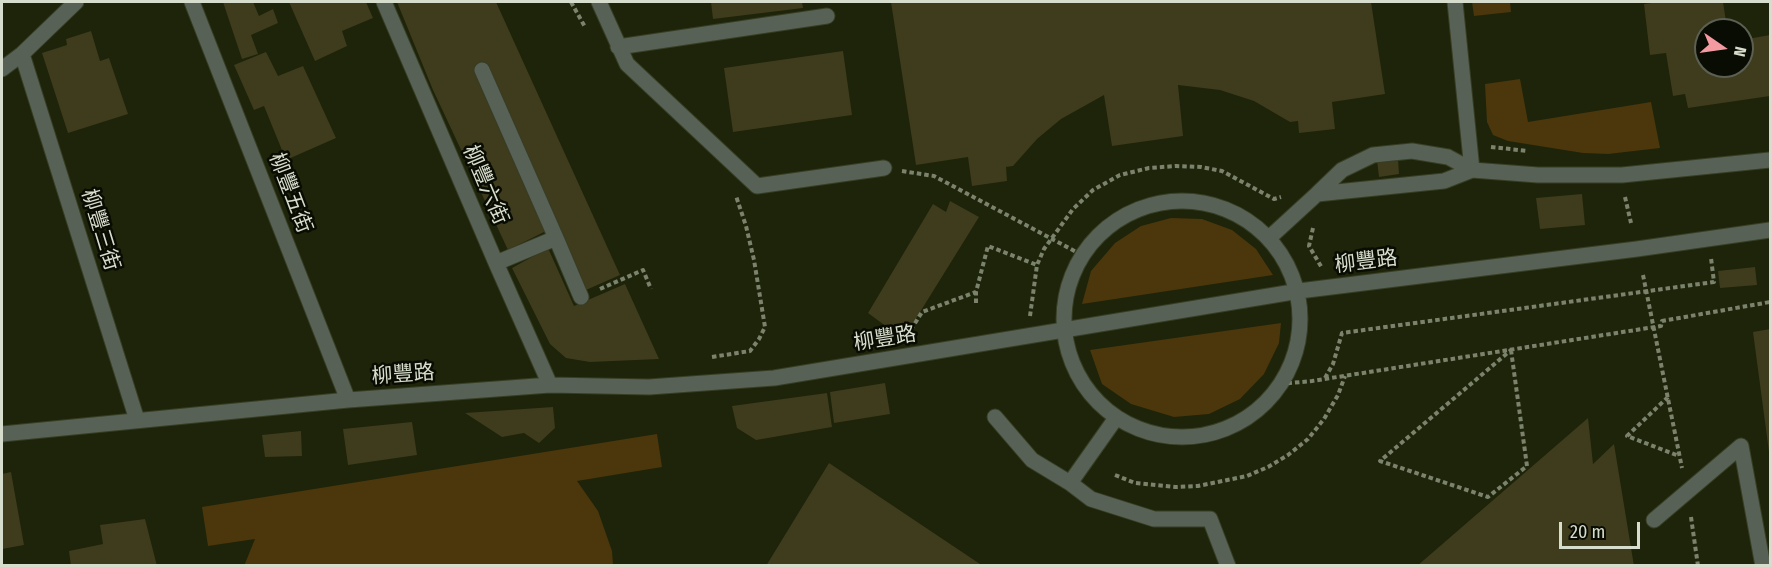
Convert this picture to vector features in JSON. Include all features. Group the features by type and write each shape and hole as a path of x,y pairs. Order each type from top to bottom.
{"street":[{"path":"2,69 22,54 76,2"},
{"name":"柳豐五街","path":"192,2 348,400"},
{"name":"柳豐六街","path":"384,2 550,385"},
{"path":"598,2 627,64 757,186 884,168"},
{"path":"1455,2 1472,170"},
{"path":"618,47 826,16"},
{"name":"柳豐三街","path":"22,54 137,420"},
{"path":"482,70 580,297"},
{"path":"1269,238 1342,170 1373,154 1412,151 1448,157 1472,170 1538,175 1622,176 1770,160"},
{"path":"1317,194 1444,181 1472,170"},
{"path":"1169,200 1192,200 1236,213 1269,238 1284,259 1299,291 1300,320 1297,342 1290,364 1280,384 1268,400 1243,419 1215,432 1195,437 1174,437 1134,428 1116,418 1096,401 1080,380 1069,356 1064,331 1064,308 1068,285 1082,255 1106,227 1125,214 1146,205 1169,200"},
{"name":"柳豐路","path":"2,434 348,400 550,385 671,387 774,378 1299,291 1770,230"},
{"path":"496,263 556,238"},
{"path":"995,417 1032,460 1091,499 1154,519 1210,519 1228,566"},
{"path":"1070,483 1116,418"},
{"path":"1654,520 1741,446 1763,566"}],"path":[{"path":"571,2 586,29"},
{"path":"1469,146 1532,151"},
{"path":"1030,320 1037,265 1051,238 1073,209 1093,190 1120,175 1149,168 1201,167 1222,171 1274,199 1282,196"},
{"path":"884,168 934,176 1082,255"},
{"path":"712,357 750,351 765,327 754,260 735,192"},
{"path":"1625,197 1631,223"},
{"path":"1316,224 1312,229 1310,246 1332,287"},
{"path":"1325,379 1333,364 1342,333 1714,282 1709,239"},
{"path":"976,303 976,292 988,246 1037,265"},
{"path":"580,297 643,270 651,289"},
{"path":"1643,275 1687,492 1698,566"},
{"path":"909,356 907,334 922,312 976,292"},
{"path":"1280,384 1346,376 1661,326 1662,321 1770,302"},
{"path":"1511,350 1527,466 1488,497 1380,461 1511,350"},
{"path":"1115,475 1135,483 1175,487 1198,486 1247,476 1268,467 1308,439 1324,419 1346,376"},
{"path":"1668,397 1627,436 1680,456"}],"shaded area":[{"path":"1472,2 1510,2 1511,12 1474,16"},
{"path":"1520,79 1528,122 1651,102 1660,148 1608,154 1583,153 1508,141 1493,135 1487,122 1485,84"},
{"path":"1171,218 1202,219 1232,230 1256,249 1273,275 1082,304 1091,271 1115,243 1141,226"},
{"path":"1281,323 1279,343 1264,374 1240,399 1209,414 1174,417 1131,404 1102,384 1090,350"},
{"path":"657,434 662,467 577,481 598,511 612,551 613,565 244,566 255,539 208,546 202,507"}],"building":[{"path":"223,2 253,2 259,16 273,9 278,23 251,35 258,54 242,59"},
{"path":"289,2 366,2 373,18 342,31 347,46 315,61"},
{"path":"397,2 496,2 620,275 586,290 483,65 548,230 508,250 433,90"},
{"path":"711,2 802,2 803,8 713,19"},
{"path":"891,2 1371,2 1385,94 1332,102 1335,129 1299,133 1298,121 1290,122 1254,101 1220,90 1178,85 1183,136 1112,146 1104,95 1061,119 1037,139 1013,166 1006,167 1007,181 972,186 968,157 916,165"},
{"path":"1723,2 1725,18 1694,18 1694,78 1754,78 1754,38 1770,35 1770,96 1688,108 1685,94 1673,96 1666,53 1650,55 1644,4"},
{"path":"91,31 100,61 109,58 128,114 68,133 42,53 67,45 66,39"},
{"path":"843,51 852,115 733,132 724,68"},
{"path":"266,52 278,76 303,66 336,138 286,160 264,106 254,110 234,65"},
{"path":"1398,158 1399,174 1379,177 1377,160"},
{"path":"1582,194 1585,225 1540,229 1536,198"},
{"path":"950,201 979,217 912,325 891,330 868,313 933,204 946,212"},
{"path":"548,248 574,306 625,284 659,359 590,362 566,358 550,344 512,268"},
{"path":"1755,267 1757,285 1720,288 1718,271"},
{"path":"1770,329 1770,452 1769,452 1753,332"},
{"path":"885,383 890,414 834,423 830,392"},
{"path":"827,393 832,427 756,440 737,428 732,406"},
{"path":"553,407 555,428 539,443 524,433 502,437 465,413"},
{"path":"1588,418 1593,464 1614,444 1634,566 1417,566"},
{"path":"412,422 417,455 348,465 343,429"},
{"path":"301,431 302,456 265,457 262,435"},
{"path":"829,463 983,566 766,566"},
{"path":"11,472 24,545 2,549 2,474"},
{"path":"145,519 157,566 71,566 69,551 103,544 100,525"}]}
